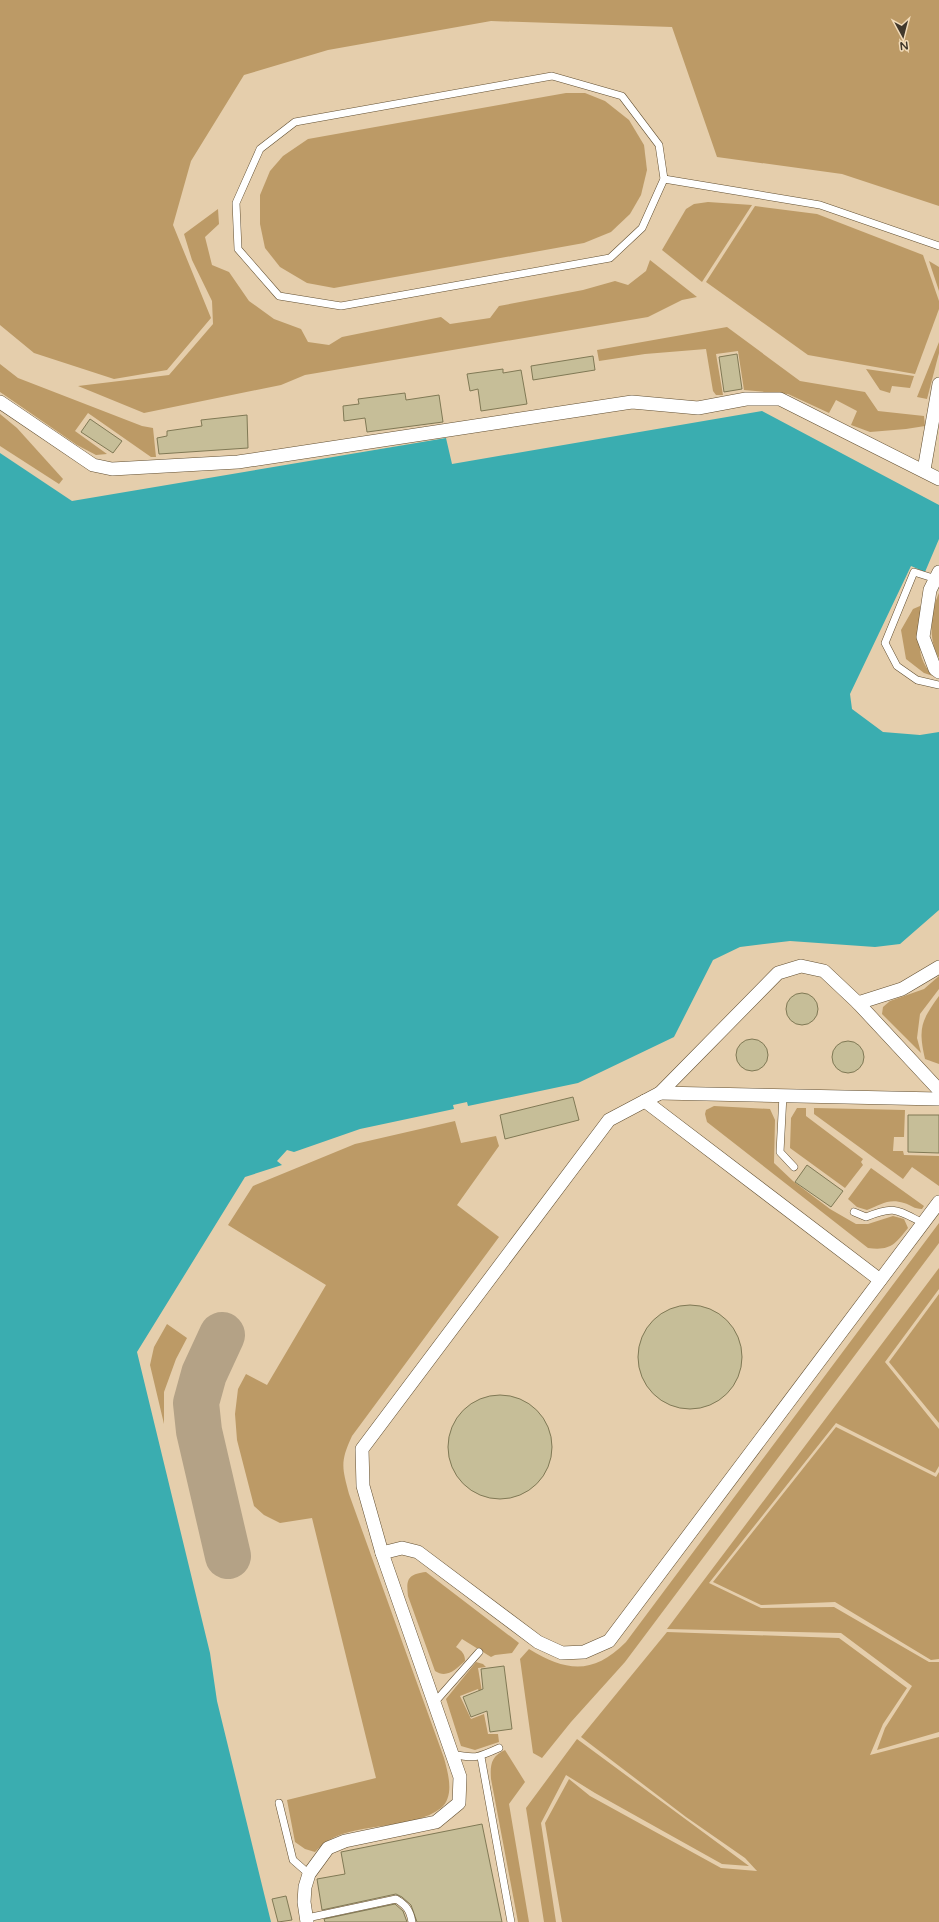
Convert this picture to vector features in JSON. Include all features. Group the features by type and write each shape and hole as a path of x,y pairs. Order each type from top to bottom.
{"street":[{"path":"924,470 939,384"},
{"path":"0,402 93,465 112,469 238,462 632,402 698,408 746,399 780,399 924,470 939,479"},
{"path":"937,575 930,590 923,637 936,669 939,672"},
{"path":"307,1920 304,1902 305,1888 309,1874 328,1848 345,1841 436,1822 458,1803 460,1777 382,1553 363,1486 362,1450 609,1120 660,1093 778,973 801,966 824,971 858,1003 939,1090"},
{"path":"858,1003 902,989 939,967"},
{"path":"660,1093 939,1099"},
{"path":"645,1101 880,1280"},
{"path":"382,1553 402,1548 418,1552 538,1642 562,1653 584,1652 609,1641 939,1202"}],"lane":[{"path":"552,76 622,96 659,145 664,180 642,228 610,258 341,306 279,296 238,249 236,203 260,149 295,122 552,76"},
{"path":"664,180 820,205 939,246"},
{"path":"937,575 914,572 885,643 897,666 917,680 939,685"},
{"path":"783,1095 780,1152 794,1167"},
{"path":"854,1212 866,1217 880,1211 894,1209 923,1223"},
{"path":"434,1703 479,1652"},
{"path":"452,1754 471,1758 481,1757 500,1748"},
{"path":"481,1757 511,1922"},
{"path":"279,1802 293,1860 309,1874"},
{"path":"307,1920 396,1899 408,1908 412,1922"}],"shaded area":[{"path":"0,0 939,0 939,206 842,174 717,157 672,27 491,21 328,50 244,75 191,161 173,225 211,318 167,370 114,379 34,353 0,325"},
{"path":"566,93 585,93 605,101 629,120 644,145 647,170 641,195 630,214 611,232 584,243 334,288 307,283 280,267 265,248 260,224 260,195 270,171 283,156 308,139"},
{"path":"708,202 752,205 702,282 662,250 686,209 694,204"},
{"path":"755,206 817,214 923,255 939,301 939,309 915,374 808,355 706,282"},
{"path":"218,209 219,224 205,237 212,265 229,272 249,301 274,319 301,329 308,342 329,345 342,337 441,317 450,324 490,318 499,306 583,290 615,281 628,285 646,271 650,260 697,297 682,300 648,317 305,375 281,385 144,413 78,386 169,375 213,324 212,301 192,260 184,234"},
{"path":"929,261 939,267 939,291"},
{"path":"727,327 800,381 865,392 878,411 924,416 925,426 870,432 851,425 857,411 836,400 829,413 788,394 744,390 738,351 716,354 723,395 716,395 713,391 706,349 645,354 599,361 597,350"},
{"path":"939,342 939,353 927,399 917,397"},
{"path":"0,364 18,378 142,426 153,428 156,457 151,457 88,413 75,431 107,454 96,455 77,445 0,392"},
{"path":"866,369 914,376 910,388 892,386 890,393 880,390"},
{"path":"0,414 17,428 63,479 59,484 0,446"},
{"path":"939,593 939,658 933,643 932,617"},
{"path":"920,606 920,650 926,667 933,676 924,673 906,659 901,630 913,609"},
{"path":"939,976 939,989 920,1014 917,1038 921,1053 882,1014 883,1007 890,1001 924,989"},
{"path":"939,996 939,1064 925,1059 922,1032 928,1012"},
{"path":"714,1106 770,1109 775,1120 774,1163 793,1181 830,1209 856,1224 868,1224 893,1216 904,1219 908,1228 892,1245 876,1249 868,1248 707,1122 705,1114 706,1110"},
{"path":"797,1108 806,1108 806,1116 863,1159 861,1162 863,1165 845,1188 790,1148 791,1118"},
{"path":"814,1108 905,1110 904,1137 894,1137 893,1151 903,1151 904,1155 939,1156 939,1186 912,1167 903,1179 814,1114"},
{"path":"455,1121 461,1143 496,1136 499,1146 457,1205 499,1237 352,1436 345,1452 343,1465 349,1494 444,1758 449,1784 448,1797 441,1808 429,1815 416,1820 356,1830 342,1834 327,1841 315,1852 305,1849 295,1842 287,1800 376,1778 312,1518 280,1523 264,1515 254,1506 237,1440 235,1414 238,1389 246,1374 267,1385 326,1285 228,1225 253,1186 355,1144"},
{"path":"871,1168 924,1206 922,1209 893,1201 867,1210 857,1207 848,1199"},
{"path":"939,1223 939,1243 625,1662 571,1722 542,1758 533,1753 520,1659 529,1649 543,1657 568,1666 591,1665 614,1653 626,1642"},
{"path":"939,1268 939,1289 885,1362 939,1429 939,1466 935,1473 836,1423 709,1583 761,1608 834,1607 929,1662 939,1662 939,1732 877,1750 885,1728 912,1686 841,1633 667,1629"},
{"path":"939,1294 939,1423 889,1362"},
{"path":"167,1324 187,1338 176,1359 164,1392 164,1424 150,1365 154,1347"},
{"path":"836,1427 936,1477 939,1472 939,1659 931,1660 835,1602 761,1605 713,1582"},
{"path":"426,1572 519,1643 512,1653 495,1655 491,1657 462,1639 456,1647 463,1653 465,1661 451,1672 443,1674 435,1671 407,1590 408,1581 412,1576"},
{"path":"667,1632 839,1638 907,1688 883,1724 870,1755 939,1737 939,1922 562,1922 545,1823 569,1779 590,1796 721,1868 757,1871 745,1858 686,1817 581,1737"},
{"path":"476,1662 483,1664 486,1667 478,1668 484,1704 478,1689 460,1696 471,1719 484,1714 488,1734 498,1734 499,1742 475,1750 461,1746 446,1699"},
{"path":"577,1739 749,1866 722,1864 595,1793 566,1775 541,1823 556,1922 544,1922 526,1808"},
{"path":"505,1750 525,1782 509,1804 529,1922 518,1922 491,1779 492,1762 500,1752"}],"water":[{"path":"762,411 939,505 939,539 925,572 911,566 850,694 852,709 883,732 920,735 939,732 939,910 900,944 875,947 790,941 740,947 713,960 674,1037 578,1083 468,1106 467,1102 453,1105 454,1109 360,1129 294,1152 287,1150 277,1161 282,1165 245,1177 137,1352 210,1653 217,1701 271,1922 0,1922 0,453 72,501 446,438 452,464"}],"building":[{"path":"737,354 742,389 724,392 719,357"},
{"path":"593,356 595,370 533,380 531,366"},
{"path":"503,369 503,373 521,370 527,404 481,411 478,389 470,391 467,374"},
{"path":"405,393 406,400 439,395 443,422 367,432 365,418 344,421 343,406 359,404 358,399"},
{"path":"247,415 248,448 159,454 157,438 167,436 167,431 202,426 201,420"},
{"path":"90,419 122,441 113,453 81,432"},
{"path":"805,993 811,995 816,1000 818,1009 816,1018 811,1023 799,1025 793,1023 788,1018 786,1006 788,1000 793,995"},
{"path":"755,1039 761,1041 766,1046 768,1055 766,1064 761,1069 749,1071 743,1069 738,1064 736,1052 738,1046 743,1041"},
{"path":"851,1041 857,1043 862,1048 864,1057 862,1066 857,1071 845,1073 839,1071 834,1066 832,1054 834,1048 839,1043"},
{"path":"573,1097 579,1120 505,1139 500,1115"},
{"path":"908,1115 939,1115 939,1153 908,1152"},
{"path":"807,1165 843,1191 831,1207 795,1182"},
{"path":"690,1305 710,1309 727,1320 738,1337 742,1357 738,1377 727,1394 710,1405 690,1409 670,1405 653,1394 642,1377 638,1357 642,1337 653,1320 670,1309"},
{"path":"500,1395 520,1399 537,1410 548,1427 552,1447 548,1467 537,1484 520,1495 500,1499 480,1495 463,1484 452,1467 448,1447 452,1427 463,1410 480,1399"},
{"path":"504,1666 512,1729 490,1732 487,1711 471,1717 463,1697 483,1689 481,1669"},
{"path":"482,1824 502,1922 417,1922 411,1905 396,1894 322,1910 317,1879 345,1874 341,1852"},
{"path":"286,1896 292,1920 278,1922 272,1899"},
{"path":"395,1904 403,1911 407,1922 325,1922 324,1919"}],"taxiway":[{"path":"222,1335 204,1374 196,1403 199,1431 228,1556"}]}
